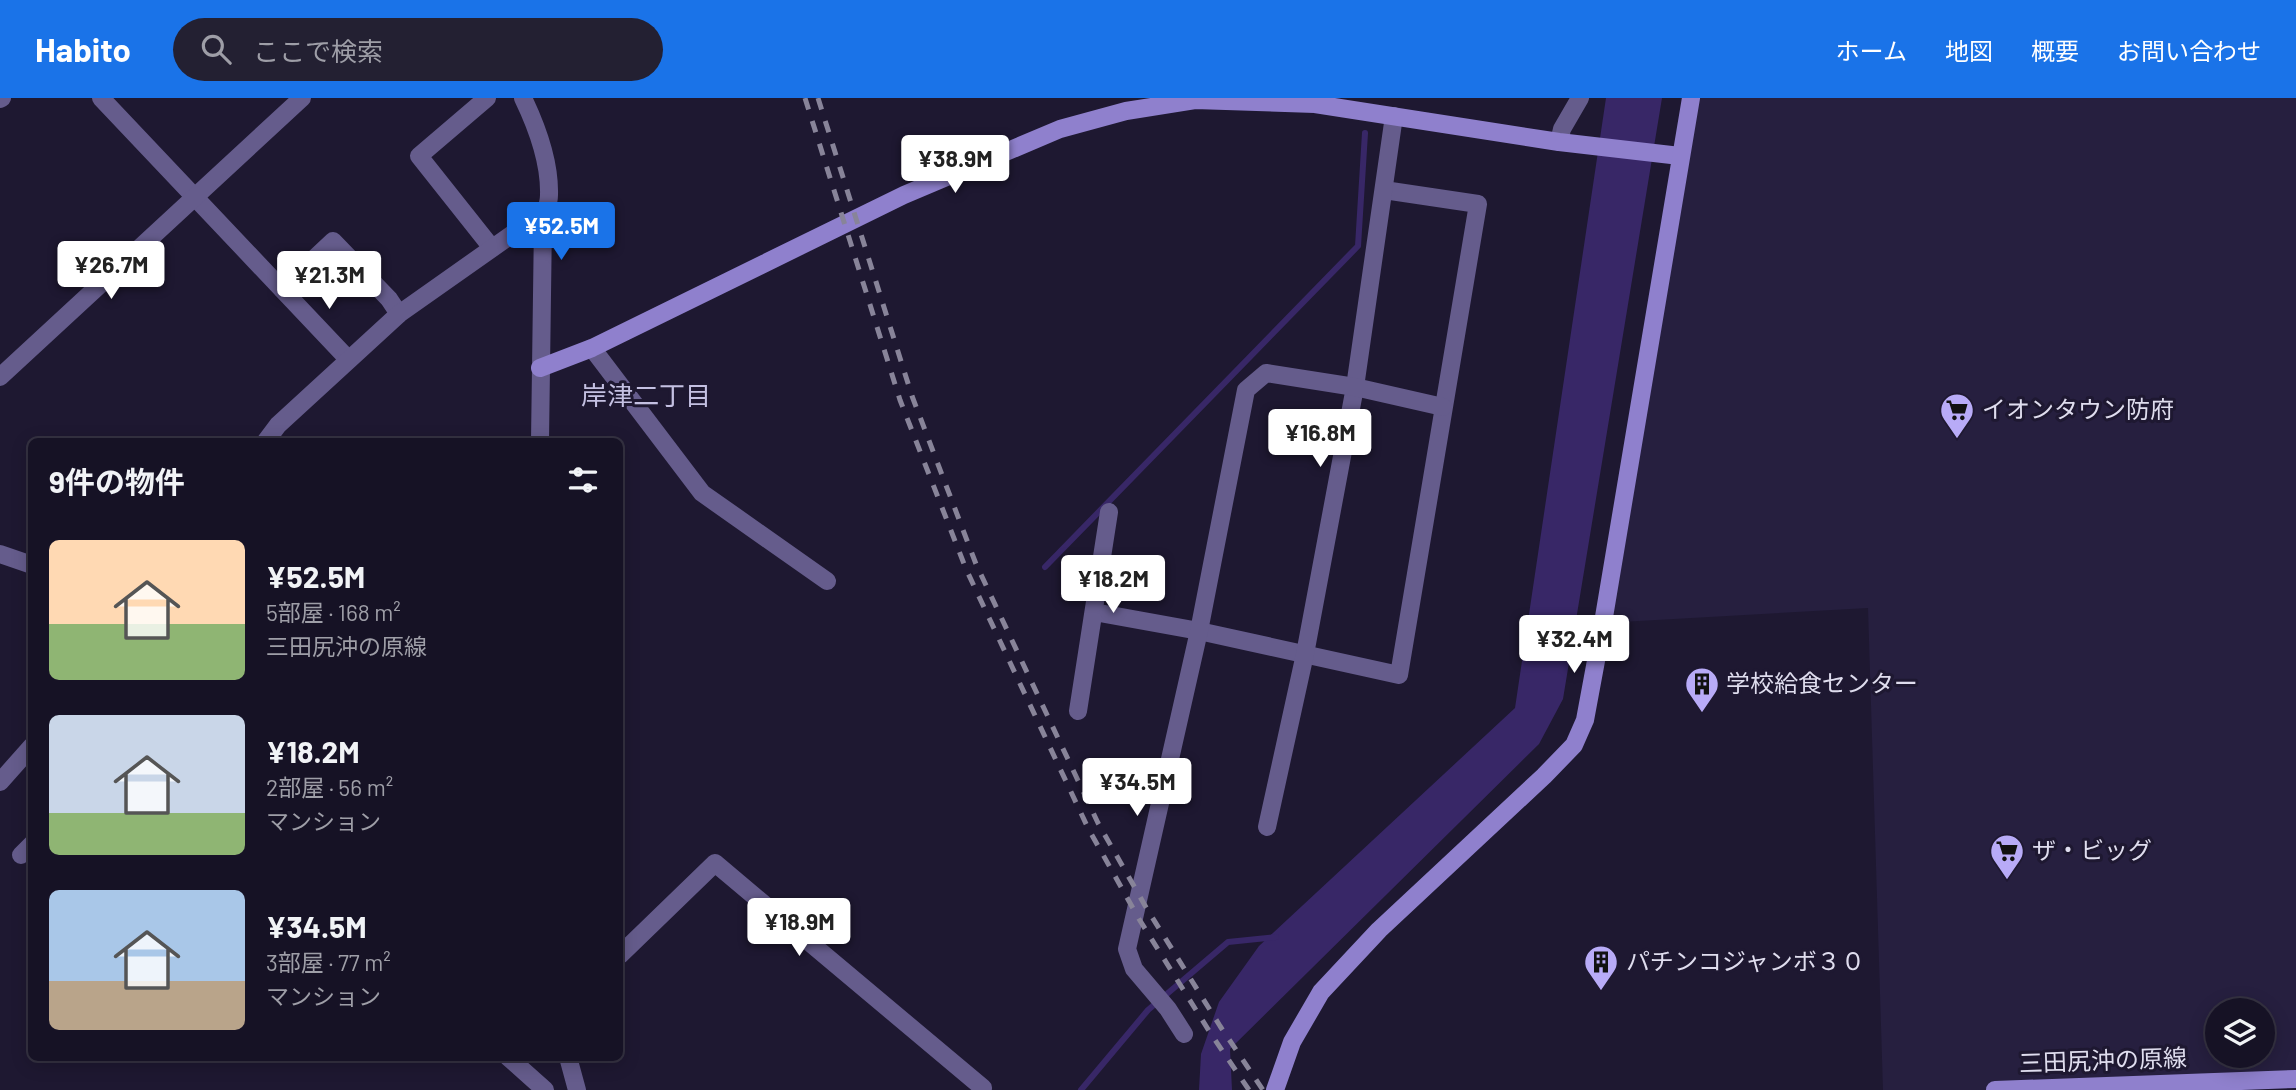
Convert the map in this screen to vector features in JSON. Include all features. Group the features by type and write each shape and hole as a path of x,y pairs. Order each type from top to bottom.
{"street":[{"path":"101,98 348,359"},
{"path":"0,377 302,98"},
{"path":"487,98 419,156 492,248"},
{"path":"523,98 534,121 548,171 550,198 542,222 540,438"},
{"path":"1565,143 1562,129 1580,98"},
{"path":"1275,1090 1292,1042 1321,992 1379,930 1544,776 1574,745 1580,732 1585,720 1604,623 1691,98"},
{"path":"540,368 592,348 904,195 1060,129 1126,111 1195,100 1315,104 1565,143 1680,156"},
{"path":"1267,827 1306,654 1355,387 1394,116"},
{"path":"1094,612 1199,631 1399,675 1478,204 1384,190"},
{"path":"268,438 278,425 399,314 521,228 542,222"},
{"path":"282,289 332,241 389,299 399,314"},
{"path":"592,348 702,493 827,581"},
{"path":"1184,1034 1168,1009 1134,969 1127,950 1199,631 1246,390 1266,373 1355,387 1443,407"},
{"path":"1078,711 1110,512"},
{"path":"0,554 28,564"},
{"path":"0,782 28,750"},
{"path":"623,952 715,863 983,1088"},
{"path":"512,1061 545,1090"},
{"path":"569,1061 577,1090"},
{"name":"三田尻沖の原線","path":"1996,1090 2296,1079"}],"shaded area":[{"path":"1606,98 1662,98 1563,699 1539,744 1230,1049 1232,1090 1199,1090 1201,1054 1219,1002 1259,946 1515,708"},
{"path":"1691,98 2296,98 2296,1083 2046,1090 1883,1090 1868,608 1603,623"}],"waterway":[{"path":"1045,567 1358,246 1365,133"},
{"path":"1081,1090 1148,1010 1228,942 1276,937"}],"railway":[{"path":"805,98 900,400 966,569 1088,828 1139,919 1249,1090"},
{"path":"818,98 912,396 976,564 1098,823 1147,909 1263,1090"}],"place":[{"name":"イオンタウン防府","path":"1957,440"},
{"name":"学校給食センター","path":"1702,714"},
{"name":"ザ・ビッグ","path":"2007,881"},
{"name":"パチンコジャンボ３０","path":"1601,992"}],"district":[{"name":"岸津二丁目","path":"646,396"}]}
